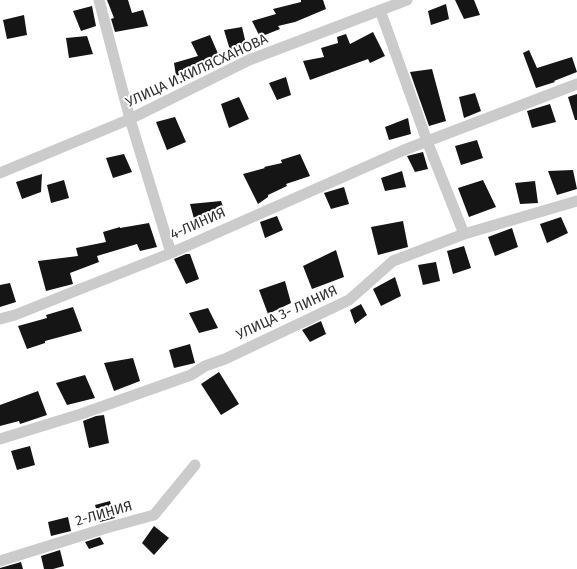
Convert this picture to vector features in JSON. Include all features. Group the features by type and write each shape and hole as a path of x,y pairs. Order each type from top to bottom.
{"street":[{"path":"98,0 130,119 170,253"},
{"name":"УЛИЦА И.КИЛЯСХАНОВА","path":"0,173 130,119 249,60 407,0"},
{"path":"380,10 427,141 464,234"},
{"name":"4-ЛИНИЯ","path":"0,319 22,312 170,253 404,150 577,84"},
{"name":"УЛИЦА 3- ЛИНИЯ","path":"0,439 82,414 191,375 205,366 225,359 349,300 393,261 464,234 577,202"},
{"name":"2-ЛИНИЯ","path":"0,561 106,528 154,515 195,465"}],"building":[{"path":"107,0 128,0 132,13 143,10 148,26 115,32 111,19 114,18"},
{"path":"301,0 323,0 326,9 295,22 278,26 280,29 260,37 252,21 276,14 273,9 301,2"},
{"path":"455,0 474,0 480,15 464,19"},
{"path":"446,4 449,19 431,25 428,11"},
{"path":"92,6 96,26 81,31 73,11"},
{"path":"24,15 27,35 7,39 3,20"},
{"path":"242,27 246,44 230,50 224,30"},
{"path":"373,32 385,56 370,63 368,59 310,80 303,61 324,57 321,48 338,43 337,37 346,34 350,44"},
{"path":"210,35 219,56 192,70 176,76 174,63 198,56 191,42"},
{"path":"87,36 93,54 69,58 66,38"},
{"path":"529,50 537,68 572,57 577,72 554,81 555,82 536,88 523,53"},
{"path":"432,69 446,121 429,126 410,72"},
{"path":"286,77 291,95 277,100 269,83"},
{"path":"475,93 481,111 464,118 459,97"},
{"path":"577,94 577,120 575,120 568,97"},
{"path":"239,97 249,119 229,128 221,104"},
{"path":"550,104 556,122 532,128 527,111"},
{"path":"175,117 186,142 167,150 156,122"},
{"path":"408,118 411,134 389,140 385,127"},
{"path":"477,140 483,158 461,165 455,146"},
{"path":"423,152 428,169 415,172 407,156"},
{"path":"124,154 132,172 113,178 106,158"},
{"path":"300,154 310,176 286,184 287,186 268,195 268,197 258,204 243,174 282,163 281,160"},
{"path":"573,170 577,189 557,195 548,171"},
{"path":"402,171 406,187 385,191 381,178"},
{"path":"42,174 41,192 22,199 16,182"},
{"path":"64,180 69,198 51,203 47,185"},
{"path":"483,180 496,207 469,217 458,188"},
{"path":"535,181 538,203 520,204 515,183"},
{"path":"344,187 349,204 331,209 324,193"},
{"path":"221,201 226,215 196,226 190,204"},
{"path":"277,216 283,230 265,238 260,222"},
{"path":"561,217 568,233 547,243 540,224"},
{"path":"403,221 408,247 378,255 371,227"},
{"path":"149,223 157,247 140,251 137,244 97,256 99,262 70,273 73,284 46,291 38,261 78,256 76,248 106,242 103,232 120,227"},
{"path":"512,228 518,247 495,256 488,237"},
{"path":"464,246 471,268 453,274 447,251"},
{"path":"336,250 344,277 312,289 303,266"},
{"path":"190,254 199,279 186,284 174,259"},
{"path":"436,262 440,281 423,285 418,265"},
{"path":"395,277 401,296 381,306 373,289"},
{"path":"285,281 291,303 268,314 259,290"},
{"path":"10,283 16,302 0,307 0,285"},
{"path":"361,304 367,315 355,324 350,310"},
{"path":"73,307 82,331 45,341 45,343 27,349 18,326 47,318 46,315"},
{"path":"208,308 218,328 199,333 189,313"},
{"path":"321,321 326,334 310,342 302,330"},
{"path":"190,344 195,363 174,368 169,350"},
{"path":"133,358 140,381 114,391 104,363"},
{"path":"219,372 239,404 221,415 201,384"},
{"path":"85,375 95,398 67,405 56,383"},
{"path":"38,391 47,415 20,424 19,421 0,426 0,405"},
{"path":"104,415 109,443 89,448 83,421 96,416"},
{"path":"30,446 35,465 17,470 11,451"},
{"path":"110,501 115,518 100,522 95,505"},
{"path":"68,517 71,531 51,536 48,522"},
{"path":"154,526 169,538 154,555 142,543"},
{"path":"100,537 104,544 89,549 85,542"},
{"path":"60,550 64,566 53,569 44,569 41,556"},
{"path":"21,562 23,569 0,569 0,568"}]}
